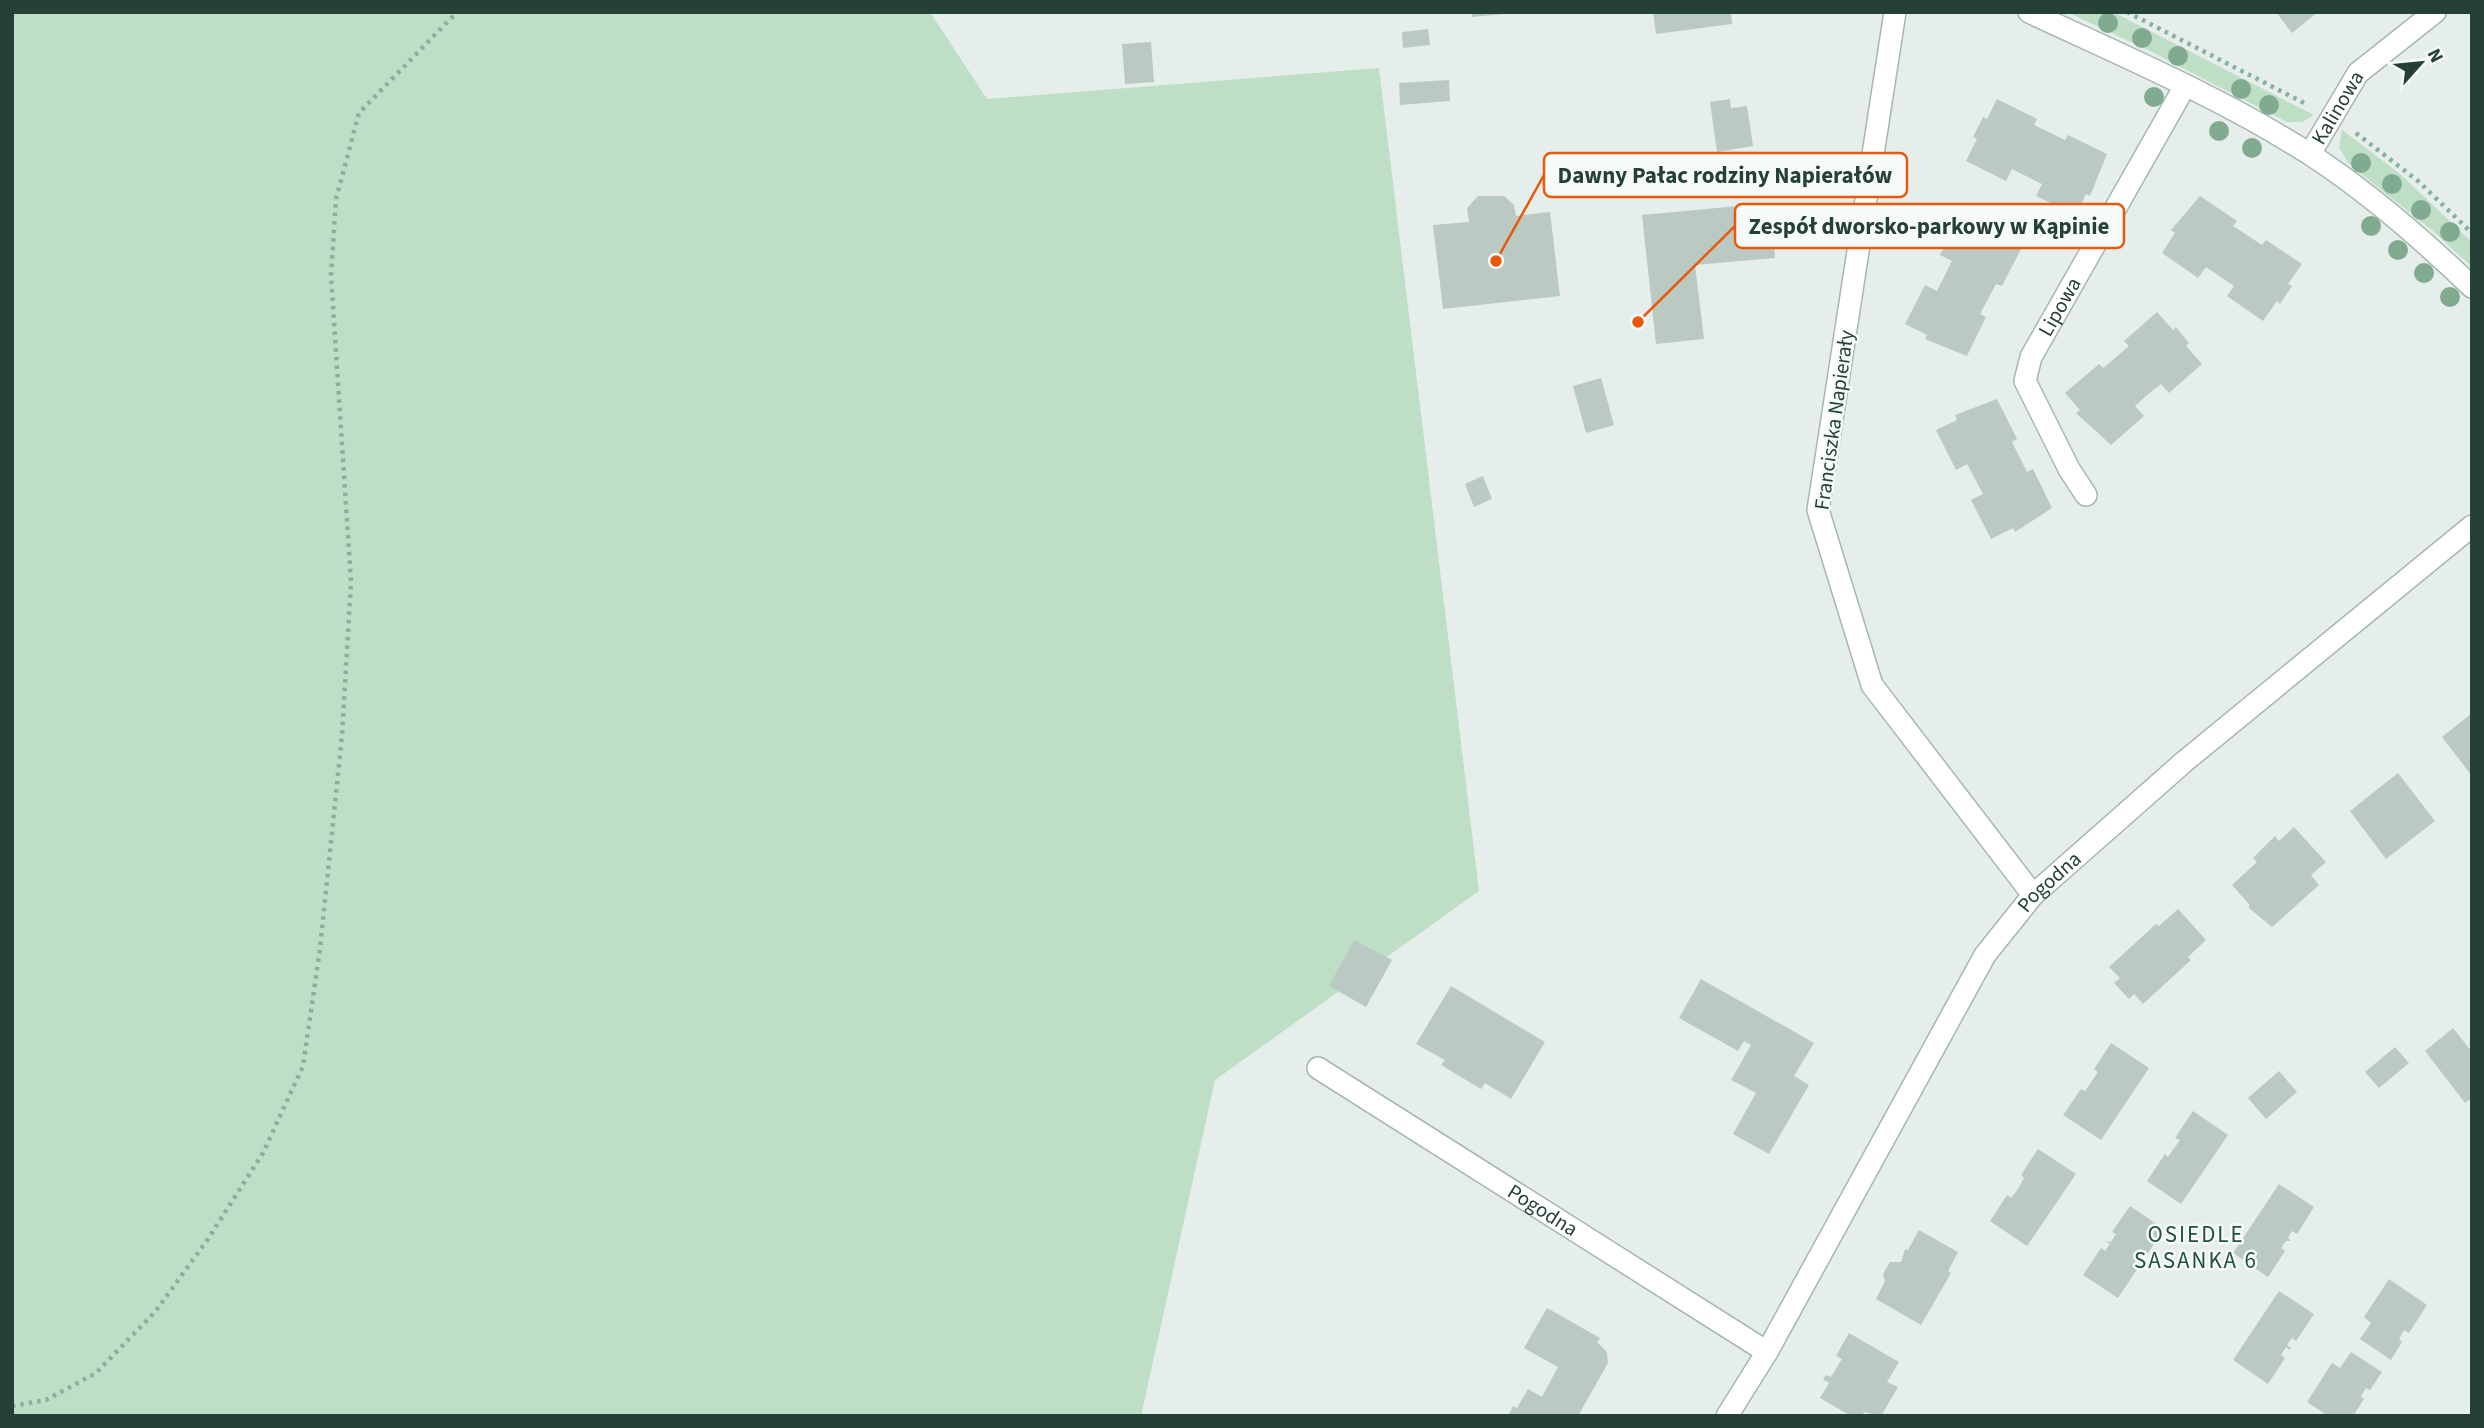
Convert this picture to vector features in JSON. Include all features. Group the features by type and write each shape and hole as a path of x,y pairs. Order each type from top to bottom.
{"street":[{"name":"Franciszka Napierały","path":"1895,12 1818,510 1872,685 2033,895"},
{"path":"2028,12 2185,86 2310,154 2411,232 2472,287"},
{"name":"Kalinowa","path":"2310,154 2358,73 2435,12"},
{"name":"Lipowa","path":"2086,495 2069,469 2025,381 2031,357 2185,86"},
{"name":"Pogodna","path":"1727,1416 1767,1352 1985,955 2033,895 2185,761 2472,526"},
{"name":"Pogodna","path":"1318,1068 1767,1352"}],"path":[{"path":"12,1406 46,1400 96,1373 155,1312 208,1239 262,1153 303,1066 320,949 340,748 351,582 331,275 336,200 359,113 457,12"}],"green space":[{"path":"12,12 930,12 987,99 1379,68 1479,891 1215,1080 1141,1416 12,1416"},
{"path":"2067,12 2113,12 2314,115 2302,122 2287,122 2148,50"},
{"path":"2342,130 2399,173 2472,242 2472,267 2433,231 2349,164 2339,147"}],"building":[{"path":"1472,12 1503,12 1503,14 1472,17"},
{"path":"1653,12 1731,12 1732,24 1656,34"},
{"path":"2276,12 2318,12 2292,33"},
{"path":"1428,29 1430,45 1403,48 1402,32"},
{"path":"1151,42 1154,82 1125,84 1122,44"},
{"path":"1449,80 1450,101 1400,105 1399,83"},
{"path":"1730,99 1731,108 1747,106 1753,146 1717,152 1710,102"},
{"path":"1997,99 2037,119 2034,125 2065,140 2068,135 2107,154 2090,196 2086,194 2076,215 2036,196 2042,184 2012,169 2006,181 1966,161 1977,139 1973,137 1983,117 1987,119"},
{"path":"1478,196 1504,196 1514,205 1516,216 1550,212 1560,296 1443,309 1433,225 1469,222 1467,208"},
{"path":"2200,196 2237,221 2233,226 2262,245 2266,240 2302,264 2288,284 2292,286 2280,304 2277,301 2263,321 2227,296 2234,286 2206,267 2198,278 2162,253 2175,233 2171,230"},
{"path":"1770,203 1775,258 1695,265 1704,339 1656,344 1642,215"},
{"path":"1960,215 2004,232 2002,236 2022,247 2002,286 1996,284 1980,314 1986,317 1967,356 1925,339 1927,335 1905,324 1925,285 1937,291 1952,261 1940,255"},
{"path":"2157,312 2173,330 2176,327 2189,343 2186,346 2202,364 2169,393 2161,384 2147,395 2135,406 2144,416 2111,445 2076,413 2080,410 2065,393 2099,364 2103,368 2129,346 2124,341"},
{"path":"1601,378 1614,425 1586,433 1573,386"},
{"path":"1997,399 2017,439 2012,442 2027,472 2033,469 2052,508 2015,532 2013,528 1991,539 1971,500 1983,494 1967,464 1956,470 1936,430 1957,420 1955,415"},
{"path":"1483,476 1492,499 1474,507 1465,484"},
{"path":"2472,713 2472,776 2442,737"},
{"path":"2398,773 2435,821 2386,859 2350,811"},
{"path":"2294,827 2326,862 2311,875 2319,885 2272,927 2249,908 2249,904 2232,885 2257,862 2253,858 2275,836 2279,841"},
{"path":"2178,909 2206,940 2188,957 2191,960 2143,1004 2134,994 2129,999 2114,983 2120,978 2109,967 2156,924 2159,926"},
{"path":"1354,940 1392,960 1366,1007 1329,986"},
{"path":"1701,979 1814,1043 1794,1076 1809,1085 1769,1154 1733,1134 1756,1093 1731,1080 1751,1045 1744,1041 1738,1051 1679,1018"},
{"path":"1451,986 1545,1042 1511,1099 1485,1083 1481,1089 1441,1065 1445,1060 1416,1044"},
{"path":"2453,1028 2472,1052 2472,1098 2465,1103 2425,1051"},
{"path":"2111,1043 2149,1068 2101,1140 2063,1115 2081,1089 2085,1091 2098,1072 2094,1069"},
{"path":"2395,1047 2409,1063 2379,1088 2365,1072"},
{"path":"2279,1071 2297,1092 2266,1119 2248,1098"},
{"path":"2193,1111 2228,1135 2181,1204 2147,1181 2165,1154 2168,1157 2180,1140 2175,1138"},
{"path":"2038,1149 2076,1174 2027,1246 1990,1221 2007,1195 2011,1198 2018,1189 2024,1178 2021,1175"},
{"path":"2279,1184 2314,1207 2297,1234 2292,1231 2288,1238 2291,1241 2286,1241 2281,1248 2285,1251 2268,1277 2233,1253"},
{"path":"2130,1206 2164,1229 2118,1298 2083,1275 2101,1248 2105,1251 2110,1244 2106,1241 2111,1242 2116,1234 2112,1232"},
{"path":"1919,1230 1958,1252 1948,1271 1951,1273 1921,1325 1876,1299 1885,1281 1883,1274 1890,1262 1901,1262 1905,1249 1908,1250"},
{"path":"2389,1279 2427,1305 2409,1333 2404,1330 2399,1339 2402,1342 2391,1360 2360,1339 2371,1323 2364,1317"},
{"path":"2279,1291 2314,1314 2296,1341 2292,1338 2287,1345 2291,1348 2290,1350 2286,1347 2281,1355 2285,1358 2268,1384 2233,1360"},
{"path":"1547,1308 1600,1338 1597,1342 1607,1352 1608,1363 1578,1416 1508,1416 1513,1406 1517,1408 1528,1389 1542,1397 1558,1367 1524,1348"},
{"path":"1849,1333 1899,1362 1887,1382 1898,1387 1881,1416 1864,1412 1862,1416 1851,1416 1820,1398 1829,1383 1823,1379 1826,1375 1831,1377 1842,1359 1836,1356"},
{"path":"2351,1352 2382,1372 2370,1390 2366,1388 2361,1396 2364,1399 2353,1416 2328,1416 2307,1402 2332,1363 2340,1368"}],"place":[{"name":"Dawny Pałac rodziny Napierałów","path":"1496,261"},
{"name":"Zespół dworsko-parkowy w Kąpinie","path":"1638,322"}],"district":[{"name":"OSIEDLE SASANKA 6","path":"2196,1247"}]}
